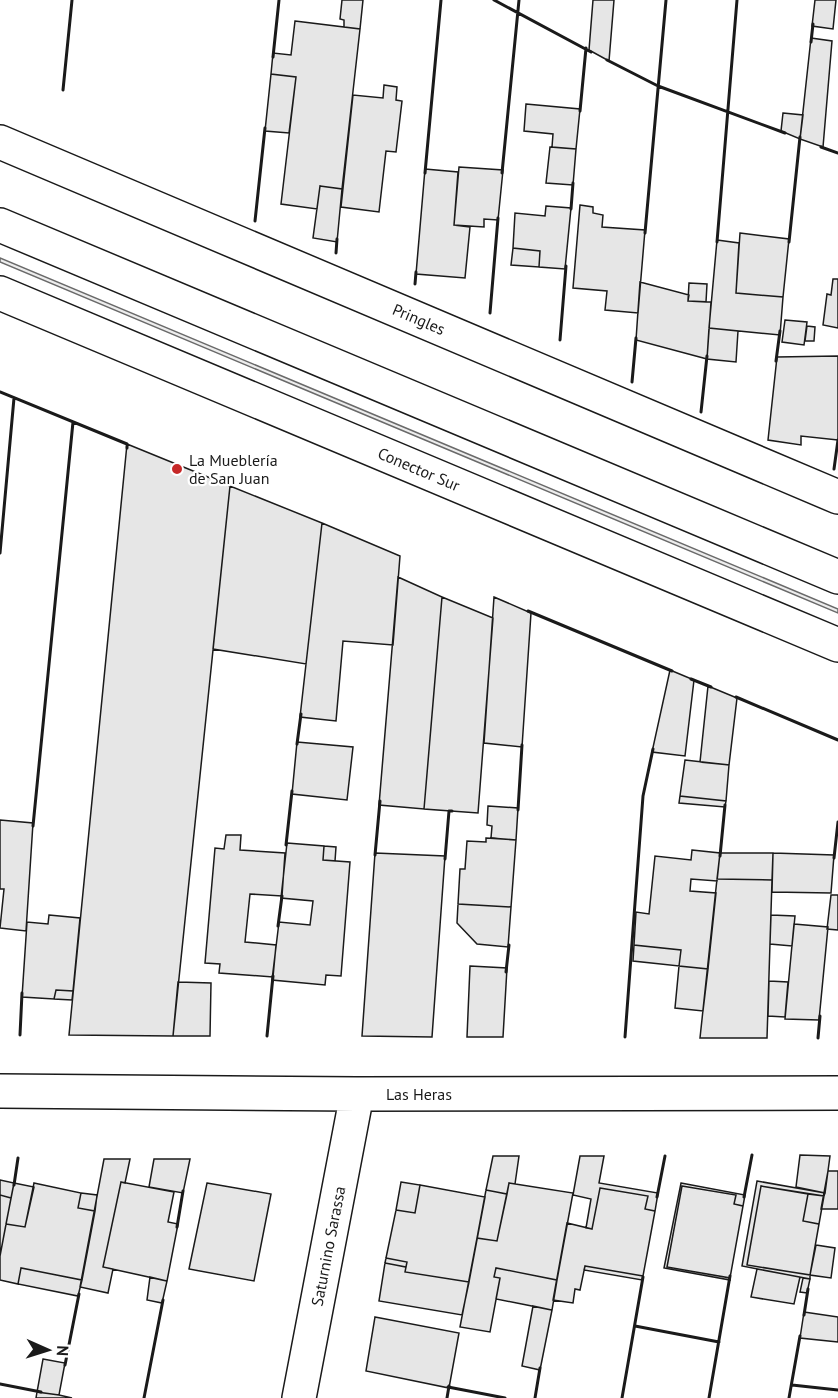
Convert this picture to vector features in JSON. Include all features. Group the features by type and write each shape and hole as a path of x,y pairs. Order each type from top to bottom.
{"street":[{"name":"Pringles","path":"0,142 838,496"},
{"path":"0,225 838,577"},
{"name":"Conector Sur","path":"0,293 838,645"},
{"name":"Las Heras","path":"0,1090 357,1094 838,1093"},
{"name":"Saturnino Sarassa","path":"299,1398 357,1094"}],"shaded area":[{"path":"0,258 838,609 838,613 0,262"}],"building":[{"path":"342,0 363,0 360,29 344,27 344,20 340,19"},
{"path":"593,0 614,0 609,61 589,50"},
{"path":"815,0 836,0 833,29 812,26"},
{"path":"295,21 360,29 342,189 320,186 317,209 281,204 296,77 271,74 273,53 291,55"},
{"path":"811,38 832,41 823,147 800,139"},
{"path":"271,74 296,77 289,133 265,131"},
{"path":"384,85 397,87 396,100 402,101 396,152 386,151 379,212 341,207 353,95 383,98"},
{"path":"526,104 580,109 576,149 552,147 553,134 524,131"},
{"path":"783,113 803,115 800,139 781,131"},
{"path":"550,147 576,149 573,185 546,183"},
{"path":"459,167 503,170 498,220 484,219 484,227 454,225"},
{"path":"425,169 458,172 454,225 470,227 465,278 416,274"},
{"path":"320,186 342,189 337,242 313,238"},
{"path":"580,205 593,207 593,213 603,215 602,227 645,230 638,313 605,310 607,291 573,288"},
{"path":"546,206 571,208 565,269 539,267 540,251 513,248 515,213 545,216"},
{"path":"740,233 789,239 783,297 736,293"},
{"path":"717,240 739,243 736,293 783,297 780,335 709,328"},
{"path":"513,248 540,251 539,267 511,265"},
{"path":"833,279 838,279 838,328 823,325 827,294 831,295"},
{"path":"640,282 689,295 688,301 711,302 707,359 636,340"},
{"path":"689,283 707,284 706,302 688,301"},
{"path":"785,320 807,322 804,345 782,342"},
{"path":"807,326 815,327 814,341 805,341"},
{"path":"709,328 738,331 736,362 707,359"},
{"path":"838,356 838,440 801,436 801,445 768,440 777,357"},
{"path":"127,444 230,486 173,1036 69,1035"},
{"path":"230,486 322,523 306,664 213,649"},
{"path":"322,523 400,556 393,645 343,641 336,721 300,717"},
{"path":"398,577 442,597 424,809 379,805"},
{"path":"442,597 493,618 478,813 424,809"},
{"path":"494,597 531,613 522,747 484,743"},
{"path":"670,670 694,680 685,756 652,752"},
{"path":"708,686 737,698 729,765 700,762"},
{"path":"297,742 353,747 347,800 292,794"},
{"path":"685,760 729,765 726,801 680,796"},
{"path":"680,796 726,801 725,807 679,803"},
{"path":"488,806 518,808 516,840 491,838 492,826 487,825"},
{"path":"0,820 33,823 26,931 0,928 4,889 0,889"},
{"path":"226,835 241,835 240,850 285,853 282,896 250,894 245,942 276,945 273,977 219,973 220,964 205,963 215,848 224,849"},
{"path":"486,838 516,840 511,907 458,904 460,869 465,869 467,841 486,842"},
{"path":"287,843 324,846 323,860 350,862 341,976 326,975 325,985 272,980 279,922 310,925 313,901 281,898"},
{"path":"324,846 336,847 335,861 323,860"},
{"path":"692,850 720,853 717,881 691,879 690,891 716,893 708,969 679,966 681,950 634,945 636,912 649,914 655,856 691,860"},
{"path":"375,853 445,856 432,1037 362,1036"},
{"path":"720,853 773,853 772,880 717,879"},
{"path":"773,853 834,855 831,893 772,892"},
{"path":"717,879 772,880 767,1038 700,1038"},
{"path":"831,895 838,895 838,930 827,929"},
{"path":"458,904 511,907 508,947 477,944 457,923"},
{"path":"49,915 80,918 73,991 56,990 54,999 22,997 27,922 48,924"},
{"path":"771,915 795,916 792,946 770,944"},
{"path":"794,924 828,927 819,1020 785,1019"},
{"path":"634,945 681,950 679,966 633,961"},
{"path":"470,966 507,968 503,1037 467,1037"},
{"path":"679,966 708,969 703,1011 675,1008"},
{"path":"769,981 788,982 785,1017 768,1016"},
{"path":"178,982 211,983 210,1036 173,1036"},
{"path":"56,990 73,991 72,1000 54,999"},
{"path":"800,1155 830,1156 825,1193 796,1187"},
{"path":"493,1156 519,1156 515,1184 509,1183 507,1194 486,1190"},
{"path":"580,1156 604,1156 599,1183 658,1193 655,1211 645,1209 648,1196 600,1188 592,1229 586,1228 591,1199 573,1195"},
{"path":"104,1159 130,1159 125,1183 121,1182 103,1267 113,1269 108,1293 80,1287"},
{"path":"154,1159 190,1159 183,1193 149,1187"},
{"path":"828,1171 838,1171 838,1209 821,1209"},
{"path":"0,1180 14,1183 11,1198 0,1195"},
{"path":"757,1181 825,1193 824,1196 761,1186 747,1265 810,1275 810,1279 742,1266"},
{"path":"121,1182 174,1192 168,1222 178,1224 167,1281 103,1267"},
{"path":"401,1182 420,1185 415,1213 396,1210"},
{"path":"14,1183 34,1187 25,1227 6,1224"},
{"path":"34,1183 81,1193 78,1208 95,1211 82,1280 21,1268 18,1284 0,1280 0,1256 6,1224 25,1227"},
{"path":"207,1183 271,1194 254,1281 189,1269"},
{"path":"509,1183 573,1193 557,1280 496,1268 494,1277 500,1278 490,1332 460,1327 477,1238 497,1241"},
{"path":"681,1183 745,1195 743,1206 734,1204 736,1195 682,1186 667,1267 730,1278 730,1280 664,1268"},
{"path":"420,1185 485,1197 469,1282 405,1272 407,1262 386,1258 396,1210 415,1213"},
{"path":"682,1186 736,1195 734,1204 743,1206 730,1278 667,1267"},
{"path":"761,1186 808,1194 803,1221 819,1224 810,1275 747,1265"},
{"path":"600,1188 648,1196 645,1209 655,1211 643,1276 585,1266 580,1290 575,1289 573,1303 553,1300 567,1223 592,1229"},
{"path":"486,1190 507,1194 497,1241 477,1238"},
{"path":"81,1193 97,1195 95,1211 78,1208"},
{"path":"808,1194 824,1196 819,1224 803,1221"},
{"path":"0,1195 11,1198 0,1256"},
{"path":"816,1245 835,1248 831,1278 810,1275"},
{"path":"386,1258 407,1262 406,1267 385,1263"},
{"path":"385,1263 406,1267 405,1272 469,1282 462,1315 379,1301"},
{"path":"585,1266 643,1276 642,1280 584,1270"},
{"path":"21,1268 82,1280 78,1296 18,1284"},
{"path":"496,1268 557,1280 552,1310 496,1299 500,1278 494,1277"},
{"path":"757,1269 800,1277 794,1304 751,1297"},
{"path":"150,1277 167,1281 162,1303 147,1300"},
{"path":"803,1278 810,1279 807,1293 800,1292"},
{"path":"533,1306 552,1310 540,1370 522,1366"},
{"path":"804,1312 838,1317 838,1342 800,1338"},
{"path":"375,1317 459,1333 449,1388 366,1371"},
{"path":"43,1359 65,1363 59,1395 37,1392"},
{"path":"37,1392 59,1395 72,1398 36,1398"}],"wall":[{"path":"63,90 72,0"},
{"path":"273,57 279,0"},
{"path":"425,173 441,0"},
{"path":"494,0 591,52"},
{"path":"502,173 519,0"},
{"path":"645,233 666,0"},
{"path":"717,242 737,0"},
{"path":"811,42 813,24"},
{"path":"580,111 586,48"},
{"path":"607,60 658,86 785,133"},
{"path":"255,221 265,128"},
{"path":"789,242 800,137"},
{"path":"821,147 838,153"},
{"path":"571,209 573,183"},
{"path":"490,313 498,218"},
{"path":"336,253 337,239"},
{"path":"560,340 566,266"},
{"path":"415,284 416,272"},
{"path":"776,361 780,331"},
{"path":"632,382 636,338"},
{"path":"701,412 707,356"},
{"path":"0,392 127,444 127,448"},
{"path":"0,553 14,398"},
{"path":"33,826 73,422"},
{"path":"834,469 838,440"},
{"path":"528,611 672,671"},
{"path":"691,679 711,687"},
{"path":"736,697 838,740"},
{"path":"297,744 301,714"},
{"path":"518,810 522,745"},
{"path":"625,1037 643,796 653,749"},
{"path":"286,845 292,791"},
{"path":"375,855 380,801"},
{"path":"720,856 725,805"},
{"path":"445,859 449,811 452,811"},
{"path":"834,858 838,822"},
{"path":"278,926 282,896"},
{"path":"506,972 509,945"},
{"path":"267,1036 273,976"},
{"path":"20,1035 22,993"},
{"path":"818,1038 820,1016"},
{"path":"744,1197 752,1155"},
{"path":"657,1197 665,1156"},
{"path":"14,1185 18,1158"},
{"path":"177,1227 183,1191"},
{"path":"709,1398 730,1276"},
{"path":"622,1398 643,1277"},
{"path":"804,1315 808,1289"},
{"path":"65,1365 79,1294"},
{"path":"144,1398 163,1300"},
{"path":"635,1326 719,1342"},
{"path":"789,1398 800,1336"},
{"path":"535,1398 540,1368"},
{"path":"0,1384 41,1392"},
{"path":"792,1385 838,1390"},
{"path":"447,1398 449,1386"},
{"path":"448,1387 505,1398"}],"place":[{"name":"La Mueblería de San Juan","path":"177,469"}]}
